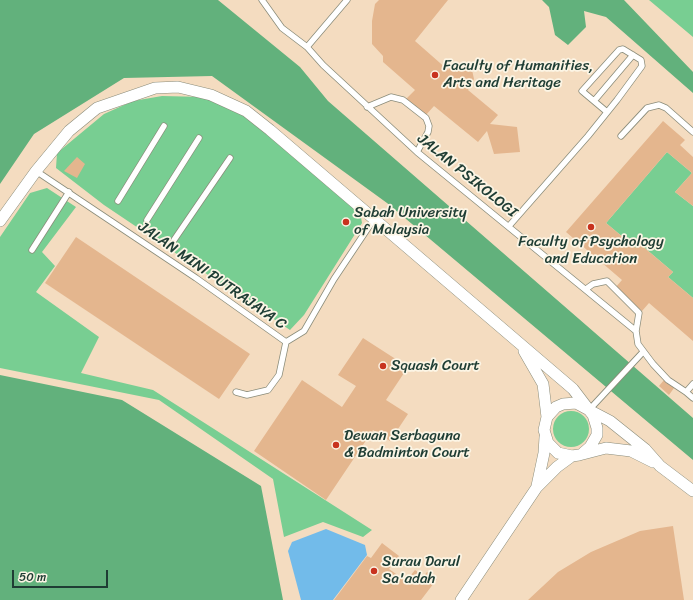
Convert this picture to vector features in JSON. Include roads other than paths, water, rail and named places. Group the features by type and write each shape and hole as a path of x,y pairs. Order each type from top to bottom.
{"street":[{"path":"0,221 36,171 69,131 97,108 155,88 178,87 211,95 246,111 374,218 573,389 596,421 597,435 590,448 583,453"},
{"path":"520,345 543,384 547,417"},
{"path":"537,487 544,453 544,423 556,407 563,404 576,403 610,421 645,449 660,466"},
{"path":"545,437 552,449 558,453 572,456"},
{"path":"461,600 537,487 556,467 572,456 606,448 631,451 660,466 693,491"}],"lane":[{"name":"JALAN PSIKOLOGI","path":"262,0 282,28 307,47 322,65 417,152 636,331"},
{"path":"307,47 344,1"},
{"path":"509,226 532,202 608,112 642,66 641,60 623,49 619,50 582,91 608,112"},
{"path":"594,101 633,55"},
{"path":"367,107 391,97 403,100 426,118 429,126 428,132 417,152"},
{"path":"621,136 647,108 659,105 666,108 693,132"},
{"path":"118,201 164,126"},
{"path":"147,220 199,138"},
{"path":"174,240 230,158"},
{"name":"JALAN MINI PUTRAJAYA C","path":"36,171 196,278 286,342 304,331 334,279 374,218"},
{"path":"32,250 69,192"},
{"path":"586,289 593,284 607,281 639,313 636,338 643,352 668,380 693,398"},
{"path":"236,392 247,395 268,390 279,375 286,342"},
{"path":"589,410 643,352"},
{"path":"686,392 693,384"}],"water":[{"path":"326,529 365,545 367,555 333,600 301,600 288,551 292,542"}],"place":[{"name":"Faculty of Humanities, Arts and Heritage","path":"435,75"},
{"name":"Sabah University of Malaysia","path":"346,222"},
{"name":"Faculty of Psychology and Education","path":"591,227"},
{"name":"Squash Court","path":"383,366"},
{"name":"Dewan Serbaguna & Badminton Court","path":"336,445"},
{"name":"Surau Darul Sa'adah","path":"374,571"}]}
